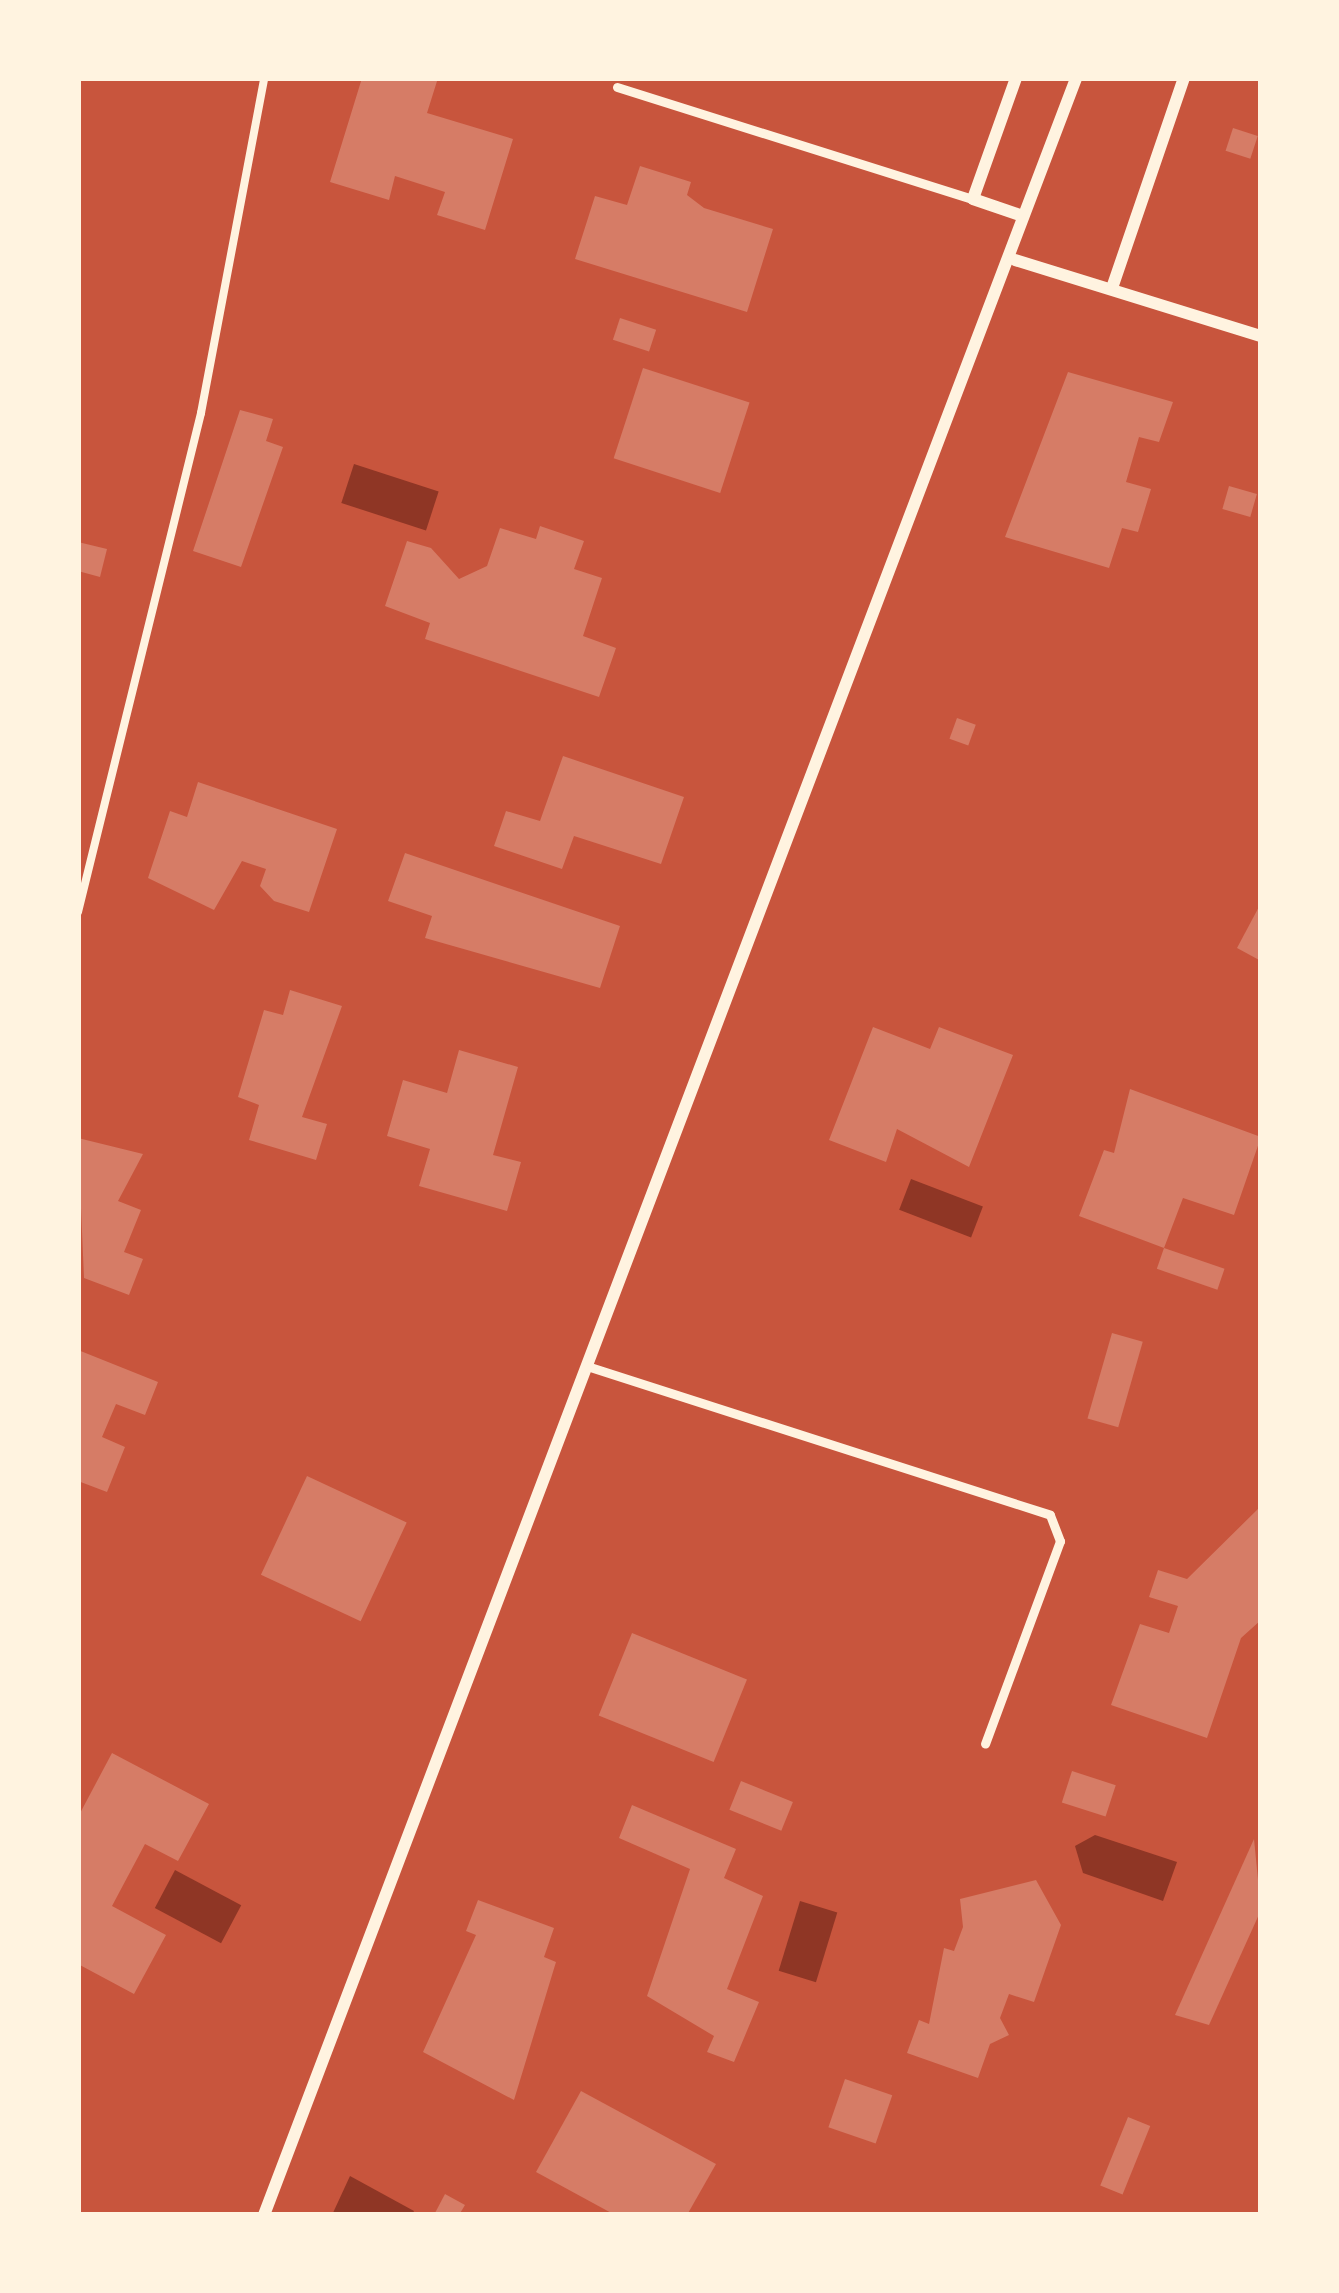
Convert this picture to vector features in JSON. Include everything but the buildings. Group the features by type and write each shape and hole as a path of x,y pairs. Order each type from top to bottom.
{"street":[{"path":"1016,78 973,199 1023,216"},
{"path":"264,2215 1015,260 1023,216 1076,78"},
{"path":"1112,288 1184,78"},
{"path":"1015,260 1261,336"}],"lane":[{"path":"617,86 973,199"},
{"path":"590,1367 1050,1515 1060,1541 986,1744"}],"path":[{"path":"78,912 201,413 264,78"}],"shaded area":[{"path":"354,464 439,492 426,530 341,503"},
{"path":"911,1179 983,1207 971,1237 899,1210"},
{"path":"1095,1835 1177,1862 1163,1901 1083,1873 1075,1846"},
{"path":"175,1870 241,1905 221,1943 155,1908"},
{"path":"800,1901 837,1912 816,1982 779,1971"},
{"path":"350,2176 414,2211 412,2215 332,2215"}]}
